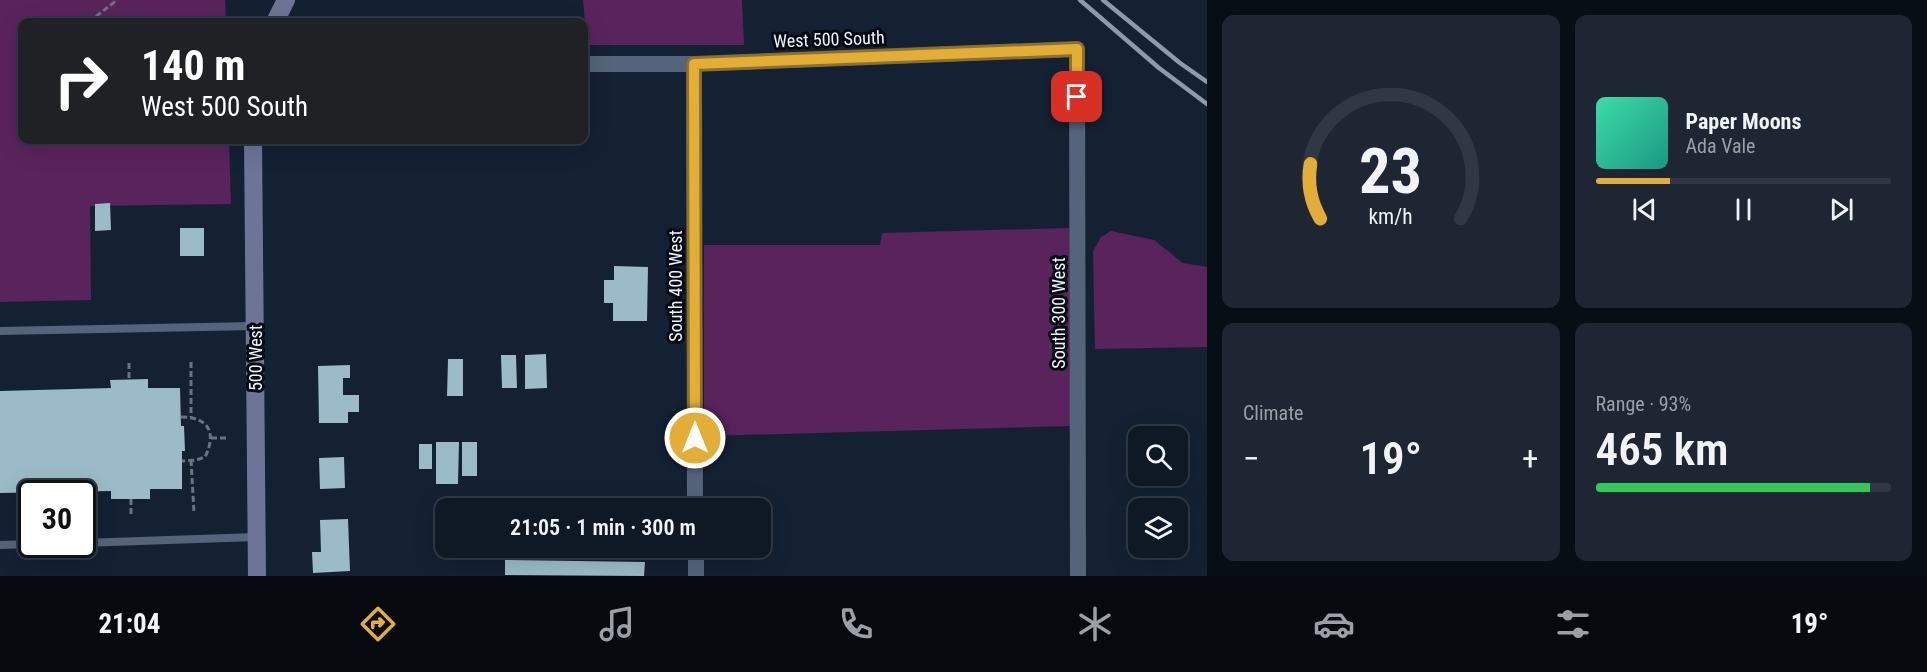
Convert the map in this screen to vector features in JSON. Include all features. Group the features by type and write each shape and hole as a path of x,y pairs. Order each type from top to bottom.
{"street":[{"path":"277,18 286,0"},
{"name":"West 500 South","path":"588,63 694,64 1077,49"},
{"name":"South 300 West","path":"1077,49 1078,576"},
{"name":"South 400 West","path":"694,64 695,498"},
{"name":"500 West","path":"253,144 256,576"},
{"path":"696,558 696,576"}],"lane":[{"path":"0,331 254,326"},
{"path":"96,543 256,537"},
{"path":"0,546 18,545"}],"path":[{"path":"94,18 117,0"},
{"path":"191,362 191,417"},
{"path":"129,363 129,379"},
{"path":"181,417 195,417 205,424 211,434 211,444 205,457 182,461"},
{"path":"211,438 229,438"},
{"path":"191,460 194,513"},
{"path":"131,499 131,514"}],"shaded area":[{"path":"0,0 225,0 226,18 18,18 18,144 229,144 231,204 90,206 91,300 0,302"},
{"path":"583,0 742,0 744,45 588,45 588,18 585,18"},
{"path":"1069,228 1070,426 704,436 704,245 880,245 882,233"},
{"path":"1111,231 1154,240 1183,263 1207,267 1207,347 1095,349 1093,251 1101,237"}],"building":[{"path":"110,203 111,230 95,231 95,204"},
{"path":"180,228 204,228 204,256 180,256"},
{"path":"614,266 648,267 647,321 613,321 613,303 604,303 604,280 614,280"},
{"path":"546,354 547,388 525,389 525,355"},
{"path":"501,355 516,355 517,388 502,388"},
{"path":"448,359 463,359 463,396 447,396"},
{"path":"350,365 350,378 343,378 343,395 359,395 359,412 348,412 348,423 319,423 318,366"},
{"path":"148,379 148,388 180,388 181,426 184,426 185,451 182,451 182,489 150,489 150,499 111,499 111,491 96,491 96,480 18,480 18,493 0,493 0,391 111,388 110,380"},
{"path":"436,442 459,442 458,484 436,484"},
{"path":"462,442 477,442 477,476 462,476"},
{"path":"419,444 432,444 432,469 419,469"},
{"path":"344,457 345,488 320,489 319,458"},
{"path":"348,519 350,571 313,573 312,552 321,552 320,520"},
{"path":"505,560 645,562 644,576 505,575"}],"railway":[{"path":"1080,0 1159,68 1207,104"},
{"path":"1103,0 1207,82"}],"route":[{"path":"695,438 694,64 1077,49 1077,97"}]}
